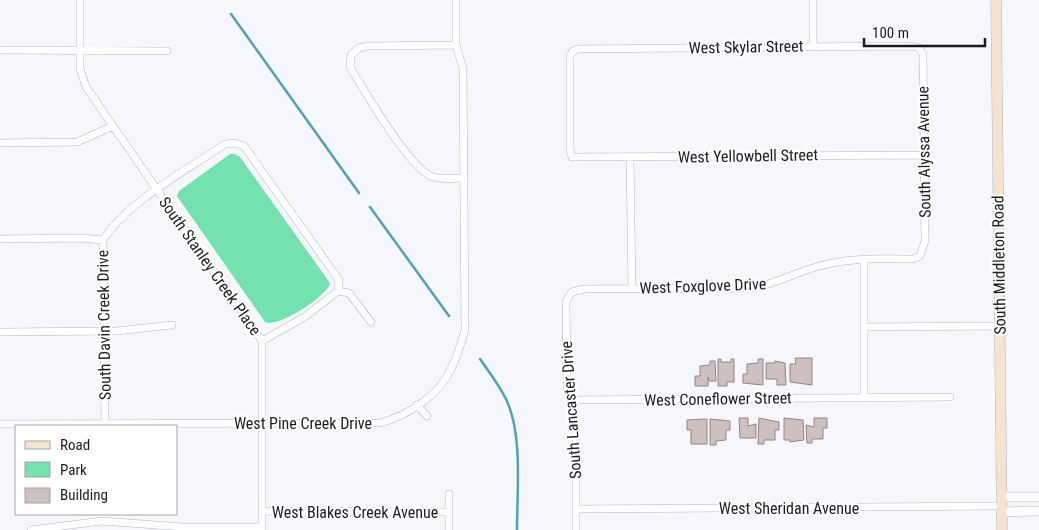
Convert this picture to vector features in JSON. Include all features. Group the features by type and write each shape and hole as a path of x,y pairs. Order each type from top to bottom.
{"main road":[{"name":"South Middleton Road","path":"996,0 1002,530"}],"street":[{"name":"South Stanley Creek Place","path":"80,0 80,69 86,87 262,341 262,528"},
{"name":"West Pine Creek Drive","path":"0,424 380,423 394,419 433,395 452,369 465,330 463,69 456,45 456,0"},
{"path":"813,0 813,47"},
{"path":"456,45 367,46 359,48 351,55 350,67 406,152 424,172 434,178 464,178"},
{"name":"West Skylar Street","path":"572,157 570,150 570,56 572,51 578,49 913,46 919,48"},
{"name":"South Alyssa Avenue","path":"919,48 923,54 925,241 920,256"},
{"path":"0,50 167,51"},
{"path":"0,143 77,142 113,126"},
{"name":"South Stanley Creek Place","path":"157,191 225,144 235,143 244,146 339,280 338,291 306,316 262,341"},
{"name":"West Yellowbell Street","path":"572,157 924,155"},
{"path":"630,158 632,289"},
{"name":"South Davin Creek Drive","path":"105,424 103,240 112,225 157,191"},
{"path":"0,239 81,238 103,240"},
{"name":"West Foxglove Drive","path":"572,292 584,289 754,288 776,283 816,267 841,261 913,259 920,256"},
{"path":"864,260 864,397"},
{"path":"338,291 349,293 371,322"},
{"name":"South Lancaster Drive","path":"572,292 566,300 567,386 576,427 576,530"},
{"path":"0,332 104,332 172,325"},
{"path":"864,327 999,326"},
{"name":"West Coneflower Street","path":"571,400 950,397"},
{"path":"416,405 427,416"},
{"name":"West Blakes Creek Avenue","path":"449,494 449,530"},
{"path":"1001,505 1039,497"},
{"path":"1001,505 1039,511"},
{"name":"West Sheridan Avenue","path":"576,509 1001,505"},
{"name":"West Blakes Creek Avenue","path":"262,511 449,512"},
{"path":"31,530 102,520 183,527 262,528"}],"green space":[{"path":"230,154 240,157 330,283 321,295 302,310 280,321 265,322 177,196 179,191"}],"building":[{"path":"795,358 812,358 812,385 790,382 790,364 796,364"},
{"path":"718,359 721,359 721,362 731,362 731,359 734,359 734,382 727,382 727,386 718,386"},
{"path":"758,359 763,359 763,385 743,383 743,374 747,374 747,364 758,363"},
{"path":"710,361 715,361 716,381 709,381 708,377 708,386 695,386 695,376 700,376 700,366 710,365"},
{"path":"775,361 785,363 786,385 777,385 777,379 766,379 766,363 775,363"},
{"path":"739,418 748,418 748,426 756,424 756,438 740,438"},
{"path":"759,418 779,422 779,430 775,430 775,440 764,440 764,444 758,444"},
{"path":"784,418 803,420 804,440 790,442 790,440 784,440"},
{"path":"814,418 827,418 827,428 823,428 823,439 812,439 812,443 807,443 806,425 814,427"},
{"path":"707,419 707,444 691,444 691,430 687,430 687,420"},
{"path":"710,419 730,421 730,430 726,430 726,440 716,441 716,445 710,445"}],"waterway":[{"path":"231,14 359,193"},
{"path":"370,207 449,316"},
{"path":"480,359 506,399 515,429 518,463 517,530"}]}
